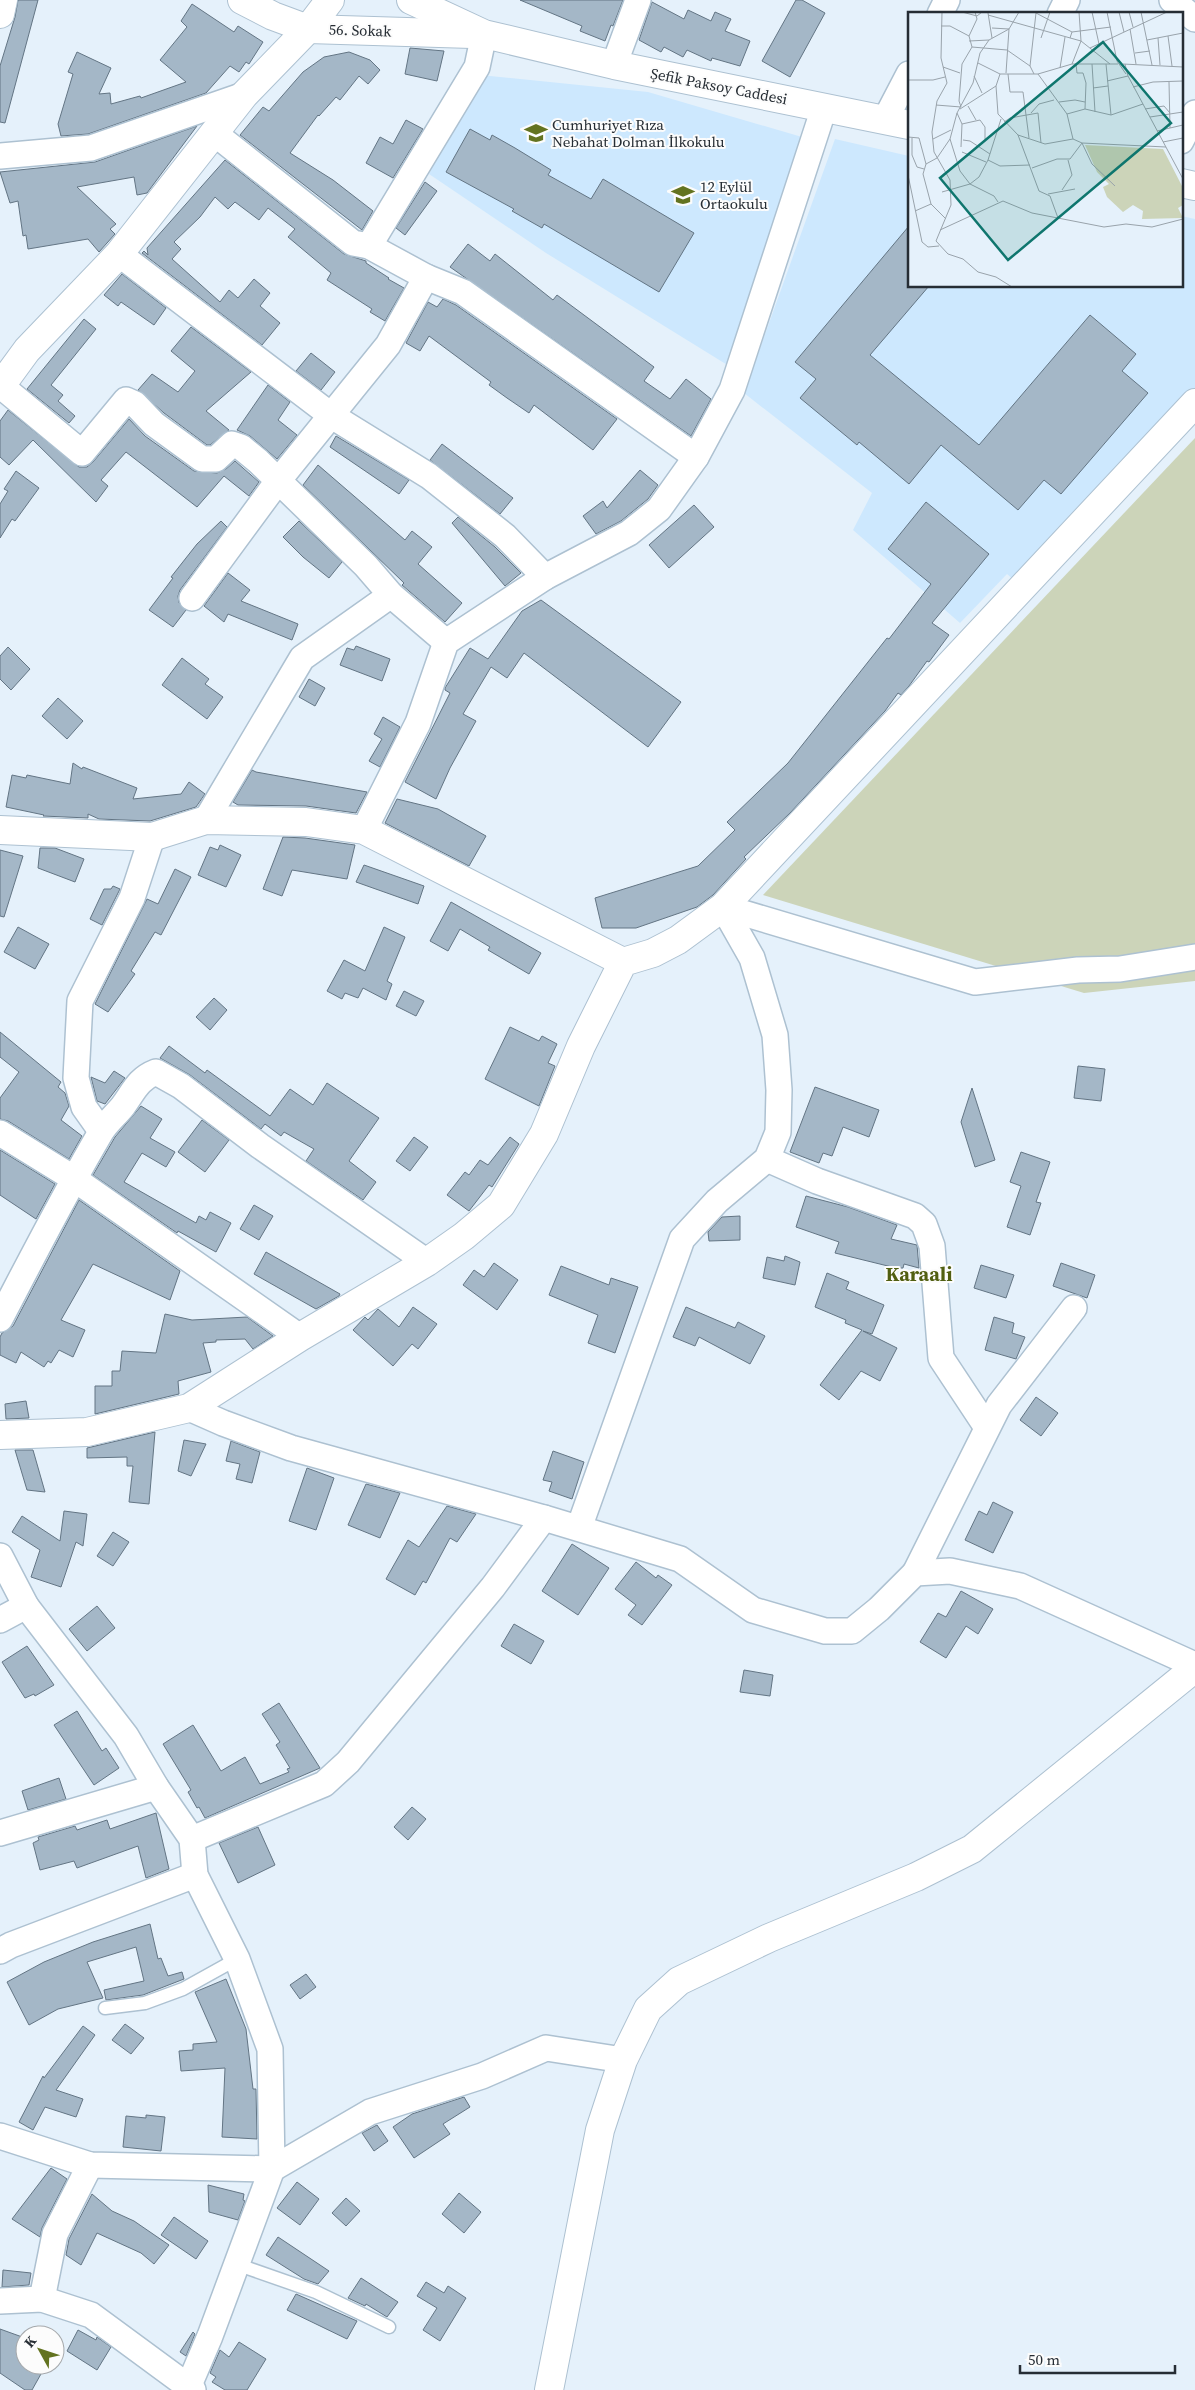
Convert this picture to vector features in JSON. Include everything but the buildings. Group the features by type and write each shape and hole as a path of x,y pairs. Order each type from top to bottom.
{"street":[{"path":"0,14 4,0"},
{"name":"56. Sokak","path":"242,0 273,16 308,29 484,34"},
{"path":"330,0 308,29 244,94 119,254 27,350 0,386 82,453 126,400 135,404 154,424 202,459 216,459 232,444 241,447 366,566 391,595 446,642"},
{"path":"369,246 476,67 484,34 411,0"},
{"path":"614,65 638,0"},
{"path":"941,12 947,0"},
{"path":"1061,12 1067,0"},
{"path":"1172,0 1195,19"},
{"name":"Şefik Paksoy Caddesi","path":"484,34 614,65 897,122"},
{"path":"897,122 908,78"},
{"path":"0,156 91,148 244,94"},
{"path":"364,830 418,723 446,642 545,577 629,532 659,509 696,457 732,390 824,108"},
{"path":"1182,139 1195,113"},
{"path":"214,133 354,243 369,246 426,277 463,292 696,457"},
{"path":"1182,183 1195,186"},
{"path":"119,254 332,416 429,476 505,536 545,577"},
{"path":"192,598 278,481 388,345 426,277"},
{"path":"0,830 152,837 206,820 306,822 364,830 623,962 653,953 678,940 723,907 1195,403"},
{"path":"206,820 302,658 391,595"},
{"path":"102,1131 84,1107 76,1078 80,1001 132,898 152,837"},
{"path":"723,907 975,982 1078,970 1120,969 1195,957"},
{"path":"579,1528 682,1239 718,1200 767,1159 778,1132 775,1035 752,958 723,907"},
{"path":"0,1435 87,1432 188,1408 300,1337 427,1262 501,1205 544,1134 581,1046 623,962"},
{"path":"0,1319 73,1178 95,1146 102,1131 124,1105 132,1089 145,1076 156,1072 181,1086 260,1146 427,1262"},
{"path":"0,1133 73,1178 300,1337"},
{"path":"767,1159 817,1181 915,1216 924,1224 932,1246 941,1358 986,1426"},
{"path":"188,1408 223,1424 290,1448 544,1518 680,1559 753,1610 825,1631 852,1631 879,1609 914,1573 986,1426 999,1404 1074,1308"},
{"path":"192,1839 324,1784 348,1762 481,1602 544,1518"},
{"path":"0,1556 26,1606 126,1736 156,1787 192,1839 195,1875 237,1960 270,2049 272,2170 189,2389 91,2315 42,2299 0,2301"},
{"path":"549,2390 600,2130 623,2060 648,2008 679,1981 769,1938 916,1877 972,1849 1195,1667 1020,1586 950,1571 914,1573"},
{"path":"0,1620 26,1606"},
{"path":"0,1833 156,1787"},
{"path":"0,1951 11,1944 195,1875"},
{"path":"0,2136 90,2165 272,2170 370,2112 482,2076 546,2048 623,2060"},
{"path":"42,2299 55,2234 90,2165"}],"lane":[{"path":"105,2008 145,2003 183,1989 237,1960"},
{"path":"236,2264 316,2292 390,2327"}],"shaded area":[{"name":"12 Eylül Ortaokulu","path":"480,75 648,92 802,137 729,366 546,253 429,174"},
{"path":"835,139 908,156 908,288 1182,288 1182,216 1195,219 1195,403 1021,586 1007,574 960,623 853,530 872,493 744,393"}],"green space":[{"path":"1195,438 1195,981 1084,993 763,895"}],"place":[{"name":"Cumhuriyet Rıza Nebahat Dolman İlkokulu","path":"536,133"},
{"name":"12 Eylül Ortaokulu","path":"683,195"}],"district":[{"name":"Karaali","path":"919,1274"}]}
